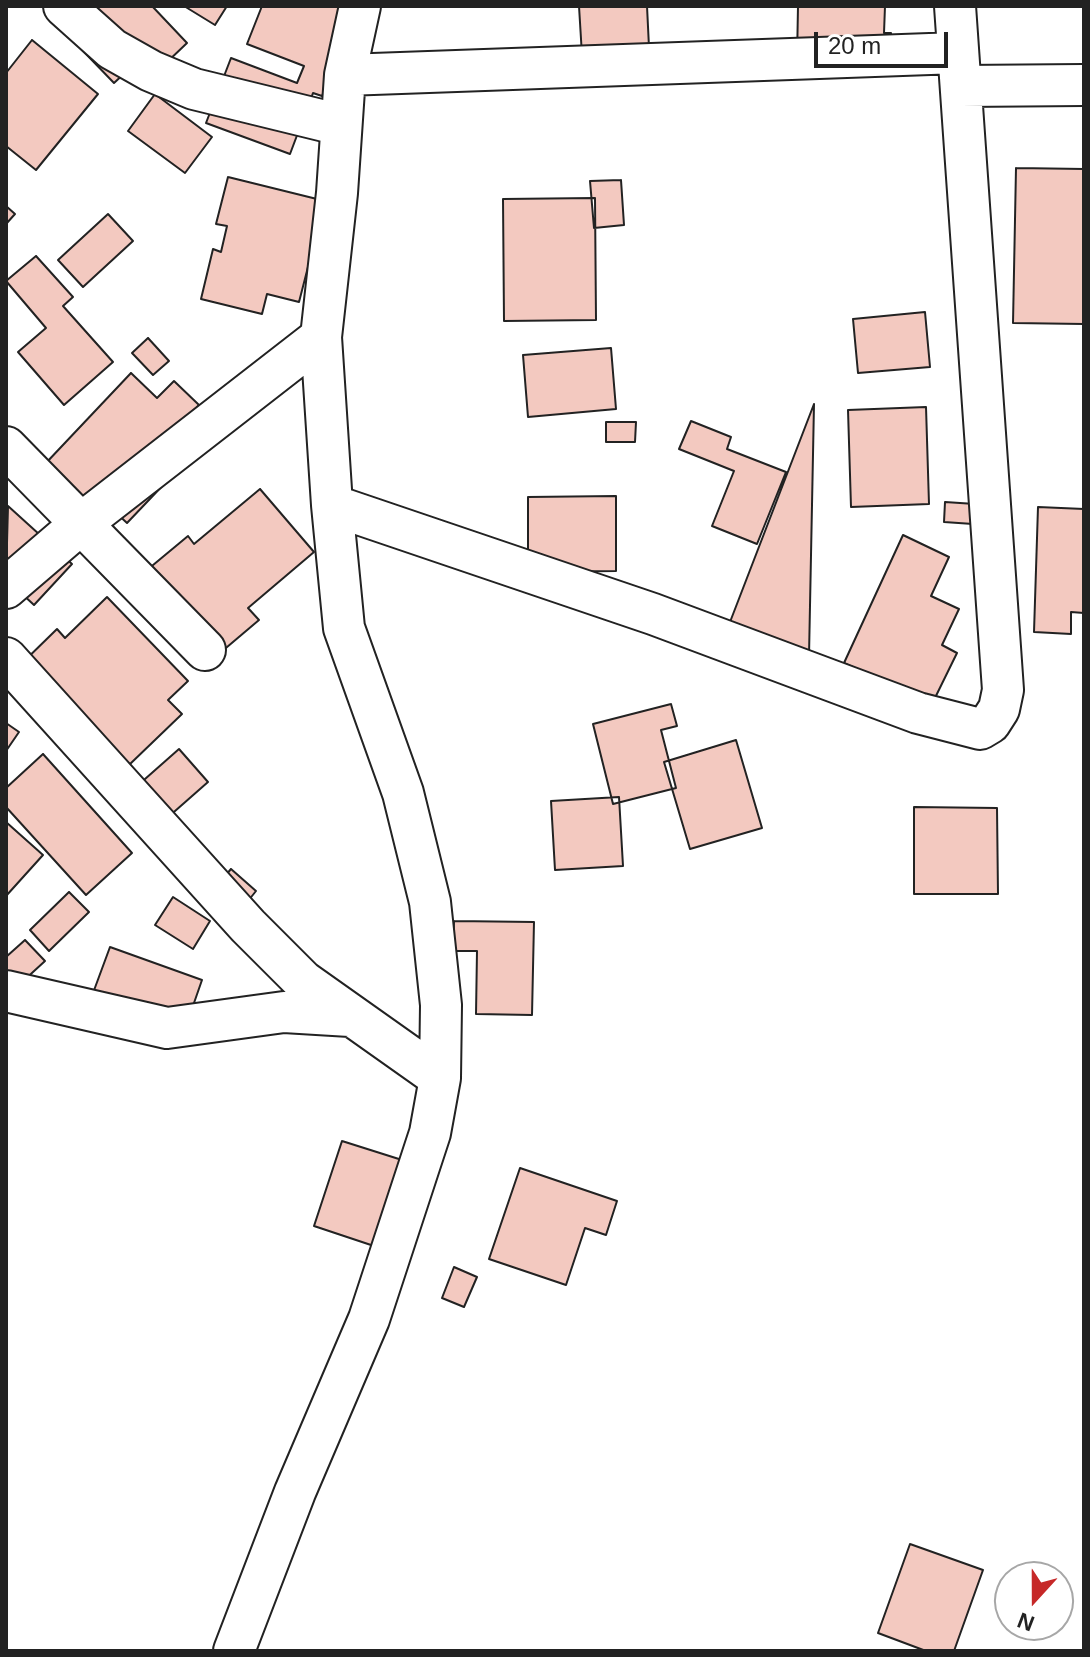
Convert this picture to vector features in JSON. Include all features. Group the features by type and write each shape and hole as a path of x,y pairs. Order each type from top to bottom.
{"street":[{"path":"64,6 112,49 151,71 194,89 341,125"},
{"path":"234,1651 295,1492 369,1319 430,1133 440,1078 441,1005 430,902 403,793 344,628 332,505 321,337 345,75 360,6"},
{"path":"332,505 653,614 918,713 980,729 990,723 999,709 1003,690 955,6"},
{"path":"345,75 959,70 1084,85"},
{"path":"6,588 83,522 321,337"},
{"path":"6,447 83,522 205,650"},
{"path":"6,658 248,926 303,981 440,1078"},
{"path":"6,991 167,1028 284,1012 350,1016"}],"building":[{"path":"78,6 152,6 187,43 142,86 127,71 114,83 58,25"},
{"path":"184,6 227,6 215,25"},
{"path":"262,6 357,6 322,96 313,93 290,154 206,123 231,58 297,83 304,66 247,44"},
{"path":"579,6 647,6 650,68 583,72"},
{"path":"798,6 885,6 884,33 891,33 891,62 797,60"},
{"path":"32,40 98,94 36,170 6,146 6,73"},
{"path":"155,94 212,137 185,173 128,131"},
{"path":"1016,168 1084,169 1084,324 1013,323"},
{"path":"228,177 325,201 299,302 267,294 262,314 201,299 213,249 221,252 227,226 216,224"},
{"path":"621,180 624,225 594,228 590,181"},
{"path":"595,198 596,320 504,321 503,199"},
{"path":"6,206 15,214 6,224"},
{"path":"108,214 133,241 83,287 58,260"},
{"path":"36,256 73,297 63,306 113,362 64,405 18,352 46,328 6,281"},
{"path":"925,312 930,367 858,373 853,319"},
{"path":"148,338 169,361 153,375 132,353"},
{"path":"611,348 616,409 528,417 523,355"},
{"path":"131,373 157,398 174,381 199,405 184,420 206,440 127,523 96,494 70,521 28,482"},
{"path":"814,404 809,656 725,635"},
{"path":"926,407 929,504 851,507 848,410"},
{"path":"691,421 731,437 727,449 786,472 757,544 712,526 734,471 679,449"},
{"path":"606,422 636,422 635,442 606,442"},
{"path":"260,489 314,552 248,608 259,620 207,664 135,580 188,536 194,544"},
{"path":"616,496 616,571 528,572 528,497"},
{"path":"945,502 975,504 973,524 944,522"},
{"path":"8,506 72,564 34,605 6,579"},
{"path":"1038,507 1084,509 1084,613 1071,612 1071,634 1034,632"},
{"path":"903,535 949,557 931,596 959,609 942,645 957,653 932,704 844,663"},
{"path":"107,597 188,681 168,700 182,714 129,765 12,673 57,629 65,638"},
{"path":"671,704 677,726 661,730 676,788 613,804 593,724"},
{"path":"6,723 19,732 6,751"},
{"path":"736,740 762,828 690,849 664,762"},
{"path":"179,749 208,782 158,826 128,794"},
{"path":"43,754 132,853 86,895 6,807 6,788"},
{"path":"619,797 623,866 555,870 551,801"},
{"path":"914,807 997,808 998,894 914,894"},
{"path":"6,822 43,855 6,896"},
{"path":"231,869 256,891 240,911 214,889"},
{"path":"69,892 89,912 49,951 30,930"},
{"path":"173,897 210,921 193,949 155,925"},
{"path":"454,921 534,922 532,1015 476,1014 477,951 453,951"},
{"path":"25,940 45,961 8,995 6,957"},
{"path":"110,947 202,980 179,1046 86,1012"},
{"path":"342,1141 421,1166 392,1252 314,1226"},
{"path":"520,1168 617,1201 606,1235 585,1228 566,1285 489,1259"},
{"path":"454,1267 477,1277 464,1307 442,1298"},
{"path":"910,1544 983,1570 954,1651 926,1651 878,1633"}]}
